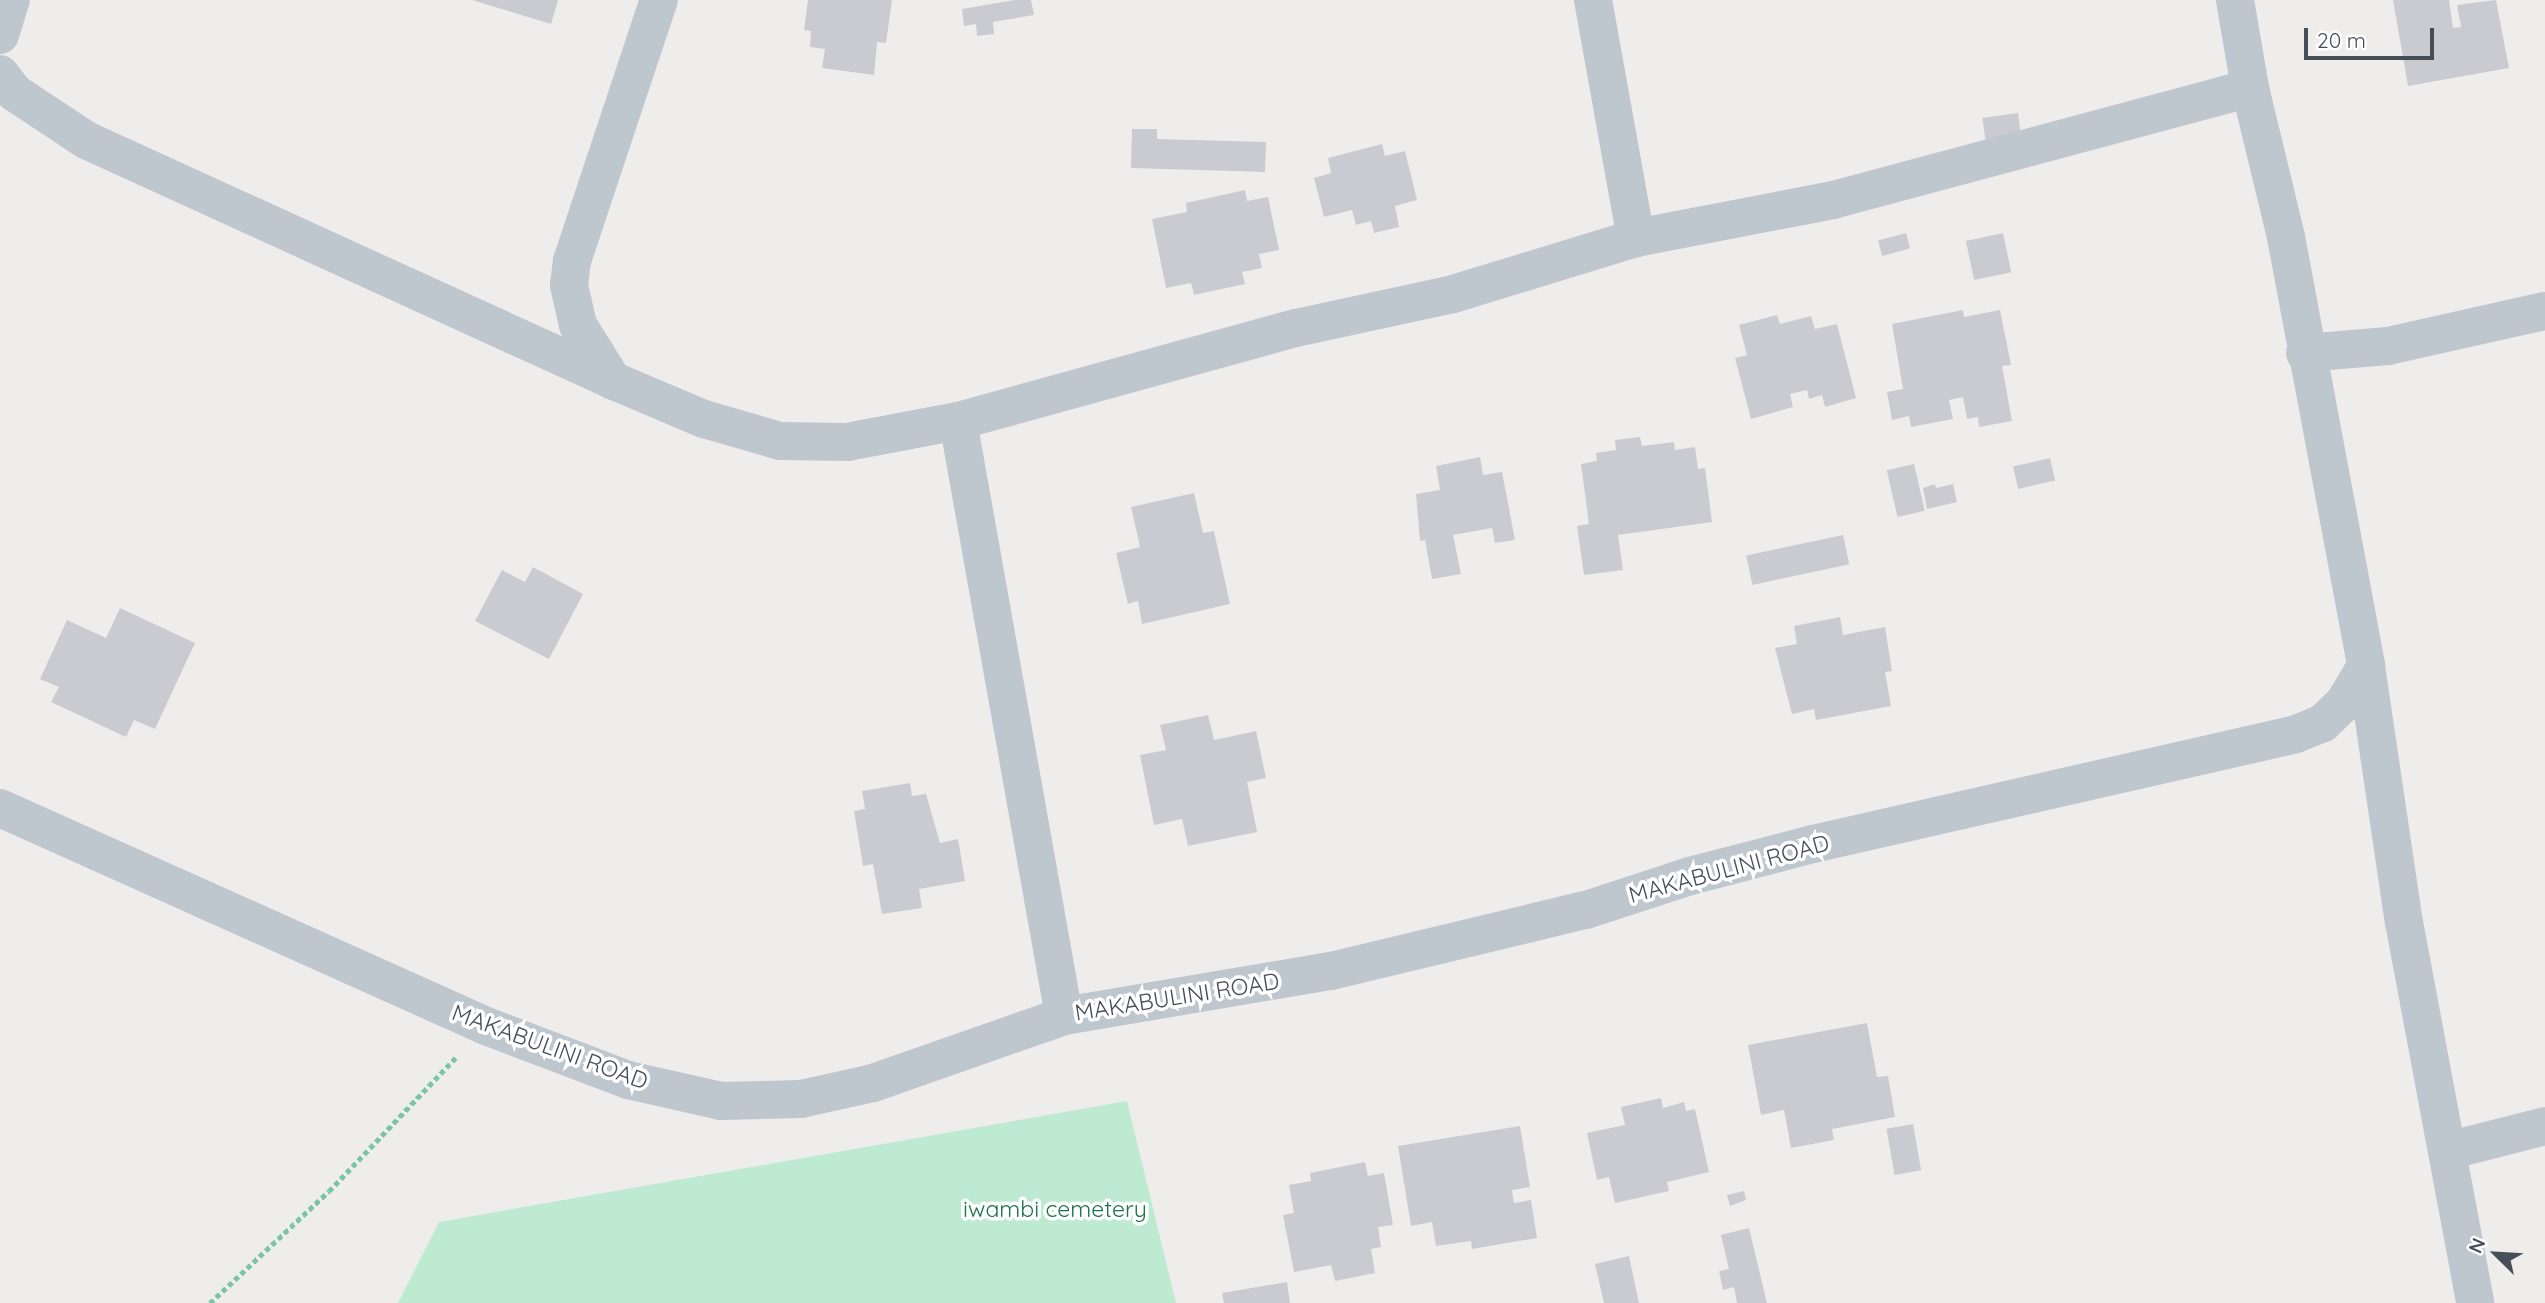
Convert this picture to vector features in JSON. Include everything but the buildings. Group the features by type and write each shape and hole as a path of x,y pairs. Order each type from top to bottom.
{"street":[{"path":"0,36 11,0"},
{"path":"614,382 578,325 569,285 572,261 659,0"},
{"path":"1593,0 1636,238"},
{"path":"2235,0 2250,88 2286,237 2305,353 2366,666 2404,922 2475,1303"},
{"path":"0,74 15,93 86,140 614,382 704,419 780,441 847,442 958,421 1296,328 1453,294 1636,238 1833,200 2250,88"},
{"path":"2305,353 2412,341 2545,311"},
{"path":"958,421 1064,1016"},
{"name":"MAKABULINI ROAD","path":"0,808 486,1026 628,1080 721,1101 801,1099 873,1083 1064,1016 1331,971 1586,910 1690,876 1814,844 2296,734 2323,723 2344,703 2366,666"},
{"path":"2447,1151 2545,1126"}],"path":[{"path":"210,1303 329,1191 486,1026"}],"green space":[{"name":"iwambi cemetery","path":"1127,1101 1176,1303 398,1303 439,1222"}]}
